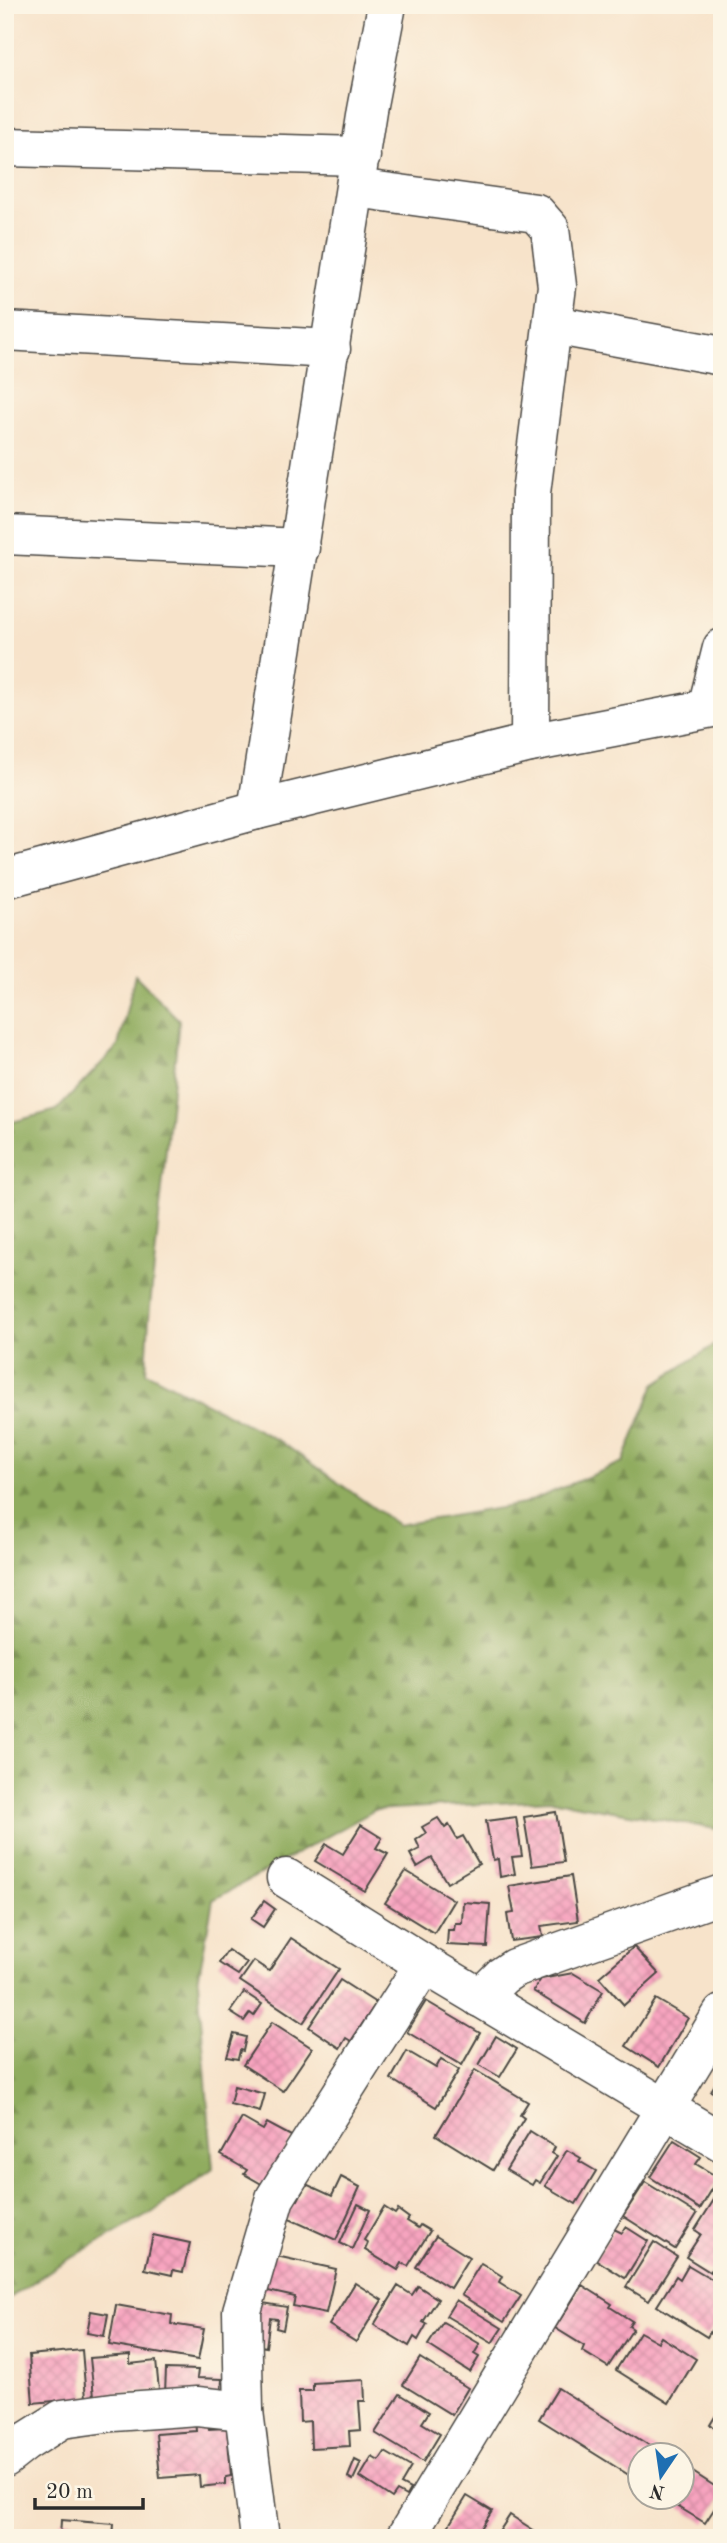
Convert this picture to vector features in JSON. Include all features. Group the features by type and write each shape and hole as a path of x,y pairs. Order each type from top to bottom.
{"street":[{"path":"257,810 387,5"},
{"path":"5,147 358,172 536,213 550,229 557,286 531,493 530,743"},
{"path":"553,325 722,356"},
{"path":"5,331 331,349"},
{"path":"5,535 300,548"},
{"path":"5,879 257,810 530,743 714,707 722,648"},
{"path":"286,1878 480,1998 722,2142"},
{"path":"480,1998 514,1968 722,1894"},
{"path":"260,2538 244,2411 242,2311 275,2198 424,1964"},
{"path":"405,2538 722,2014"},
{"path":"5,2458 23,2443 62,2419 197,2406 244,2411"}],"green space":[{"path":"135,975 179,1020 149,1317 146,1372 281,1442 398,1525 524,1504 623,1462 655,1384 722,1340 722,1830 550,1800 375,1810 213,1900 198,1981 213,2169 153,2212 57,2266 5,2301 5,1124 57,1110 118,1046"}],"building":[{"path":"556,1812 564,1862 532,1866 524,1817"},
{"path":"516,1817 522,1856 512,1857 515,1874 500,1877 498,1859 493,1860 486,1821"},
{"path":"438,1818 445,1828 449,1825 457,1839 463,1836 479,1864 447,1883 432,1858 417,1867 410,1854 420,1849 416,1840 426,1833 422,1827"},
{"path":"361,1825 382,1838 376,1848 388,1854 365,1891 315,1861 326,1844 343,1854"},
{"path":"406,1871 454,1900 434,1933 385,1903"},
{"path":"571,1876 578,1921 541,1926 543,1937 511,1941 507,1914 514,1913 509,1886"},
{"path":"264,1901 275,1909 263,1927 251,1919"},
{"path":"463,1902 490,1904 487,1947 447,1945 448,1930 454,1930 455,1923 462,1923"},
{"path":"291,1938 339,1969 303,2023 240,1981 254,1961 269,1971"},
{"path":"634,1947 659,1974 624,2005 599,1977"},
{"path":"228,1950 247,1963 238,1975 219,1963"},
{"path":"573,1973 603,1991 585,2023 533,1991 541,1979"},
{"path":"340,1980 376,2003 351,2041 346,2038 340,2048 309,2027"},
{"path":"244,1992 262,2004 254,2016 250,2013 244,2021 230,2012"},
{"path":"656,1999 688,2018 659,2067 626,2046"},
{"path":"426,2001 480,2033 462,2065 407,2032"},
{"path":"272,2022 312,2048 283,2091 243,2065"},
{"path":"234,2034 246,2037 238,2059 227,2057"},
{"path":"496,2036 517,2049 500,2077 479,2065"},
{"path":"407,2051 436,2068 441,2059 459,2070 436,2107 391,2079"},
{"path":"475,2070 528,2102 520,2115 524,2118 493,2170 436,2135"},
{"path":"722,2072 722,2097 711,2091"},
{"path":"234,2086 265,2094 260,2112 230,2104"},
{"path":"242,2118 263,2130 267,2123 293,2137 265,2186 244,2174 247,2170 221,2155"},
{"path":"530,2131 555,2147 552,2153 557,2156 540,2183 535,2180 532,2185 506,2170"},
{"path":"674,2140 701,2157 696,2164 719,2178 700,2209 650,2177"},
{"path":"567,2150 596,2171 576,2204 545,2186"},
{"path":"341,2177 360,2187 336,2240 285,2217 306,2184 332,2196"},
{"path":"645,2182 697,2214 675,2249 623,2216"},
{"path":"722,2187 722,2253 710,2272 686,2257 701,2234 695,2230"},
{"path":"358,2204 370,2210 352,2249 340,2243"},
{"path":"384,2207 395,2214 398,2210 409,2218 407,2221 430,2231 408,2266 402,2263 398,2270 365,2250 368,2243 364,2240"},
{"path":"626,2227 648,2241 625,2278 595,2259 614,2229 622,2233"},
{"path":"153,2235 190,2243 183,2272 173,2270 172,2275 145,2269"},
{"path":"436,2236 469,2257 450,2288 416,2267"},
{"path":"654,2242 677,2257 649,2301 626,2287"},
{"path":"267,2254 336,2269 326,2313 293,2306 295,2297 259,2289"},
{"path":"481,2263 502,2276 499,2282 521,2296 504,2322 461,2295"},
{"path":"688,2265 722,2285 722,2313 707,2337 657,2306 676,2276 680,2279"},
{"path":"355,2283 382,2300 356,2342 329,2325"},
{"path":"582,2285 612,2304 610,2307 632,2321 629,2326 633,2329 608,2367 582,2351 584,2346 555,2328"},
{"path":"398,2286 412,2295 418,2286 438,2299 423,2322 427,2324 418,2340 414,2337 409,2346 374,2325"},
{"path":"456,2300 502,2328 492,2343 446,2316"},
{"path":"257,2302 287,2307 283,2330 276,2328 278,2319 270,2318 266,2347 250,2344"},
{"path":"116,2305 172,2315 171,2324 204,2329 198,2360 109,2345"},
{"path":"91,2311 108,2314 104,2336 87,2333"},
{"path":"443,2322 480,2344 474,2354 479,2357 470,2372 428,2345"},
{"path":"640,2332 658,2342 661,2337 696,2359 669,2403 616,2370"},
{"path":"82,2350 86,2398 33,2403 29,2355"},
{"path":"130,2355 130,2364 156,2361 159,2390 94,2396 90,2358"},
{"path":"420,2358 468,2388 452,2415 403,2385"},
{"path":"166,2369 198,2370 197,2378 222,2379 221,2396 165,2394"},
{"path":"364,2380 365,2401 359,2401 361,2430 349,2431 350,2446 311,2448 310,2421 300,2422 299,2391 313,2391 313,2383"},
{"path":"558,2388 644,2442 626,2442 626,2473 539,2419"},
{"path":"400,2394 429,2412 422,2423 440,2434 423,2462 375,2433"},
{"path":"722,2405 722,2432 710,2425"},
{"path":"207,2418 209,2429 227,2428 231,2476 226,2477 226,2484 200,2487 199,2475 160,2478 156,2434 196,2431 195,2419"},
{"path":"385,2452 411,2467 401,2484 410,2489 406,2496 397,2491 392,2498 360,2477 372,2457 379,2461"},
{"path":"355,2460 361,2463 353,2480 348,2477"},
{"path":"696,2474 722,2491 722,2497 705,2523 687,2512 696,2512"},
{"path":"467,2496 492,2511 475,2538 441,2538"},
{"path":"510,2515 546,2538 495,2538"},
{"path":"61,2520 114,2524 113,2538 60,2538"},
{"path":"135,2533 185,2536 185,2538 135,2538"}]}
